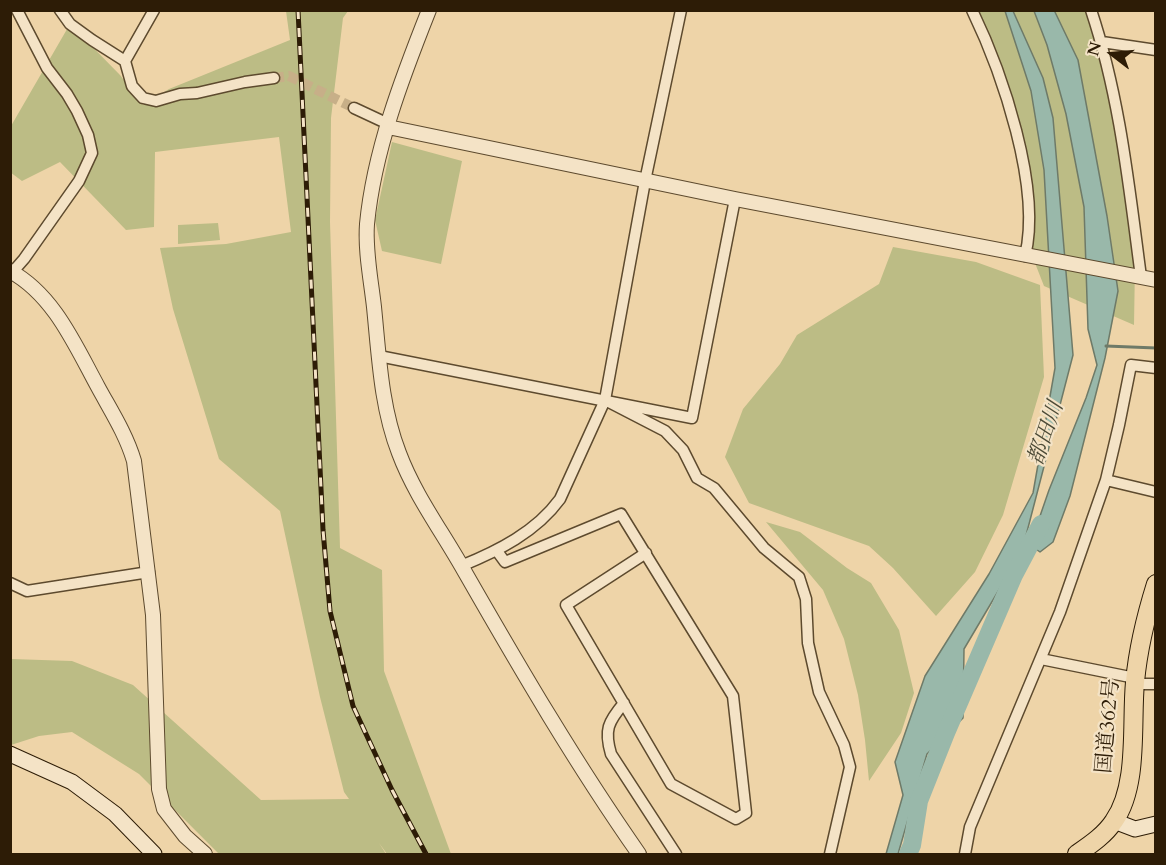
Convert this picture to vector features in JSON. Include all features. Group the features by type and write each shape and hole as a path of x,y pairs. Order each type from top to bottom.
{"highway":[{"name":"国道362号","path":"1077,855 1093,843 1114,821 1126,796 1131,763 1135,681 1146,615 1155,584"}],"main road":[{"path":"10,754 72,782 115,814 154,855"},
{"path":"1114,821 1135,828 1155,824"}],"street":[{"path":"17,10 47,68 77,111 88,135 92,153 79,181 12,273 38,292 64,325 128,440 134,461 153,615 159,789 164,809 185,836 205,855"},
{"path":"60,10 70,24 125,61 132,86 143,98 156,101 180,94 197,93 274,78"},
{"path":"125,61 154,10"},
{"path":"429,10 388,127 367,225 368,255 386,411 399,453 419,493 545,711 639,855"},
{"path":"461,566 497,551 535,526 560,499 605,400 645,181 681,10"},
{"path":"972,10 1000,77 1020,145 1029,219 1025,256"},
{"path":"354,108 384,122 388,127 735,199 1144,278 1119,116 1102,42 1091,10"},
{"path":"1102,42 1155,50"},
{"path":"379,356 692,418 735,199"},
{"path":"965,855 970,827 977,807 1060,612 1106,480 1131,365 1155,368"},
{"path":"605,400 664,431 682,450 697,478 714,488 764,548 799,577 806,599 808,643 819,692 844,745 850,767 830,855"},
{"path":"1106,480 1155,492"},
{"path":"497,551 505,562 621,514 646,553 733,696 746,813 736,819 671,784 566,605 646,553"},
{"path":"10,583 27,591 149,573"},
{"path":"1041,659 1155,684"},
{"path":"624,703 609,724 606,738 611,754 676,855"}],"green space":[{"path":"286,11 348,11 343,18 331,118 330,222 340,548 382,570 384,671 451,854 387,854 379,843 386,854 219,854 139,774 72,732 39,736 11,745 11,659 72,661 133,685 261,800 349,799 344,792 320,697 280,511 219,459 173,309 160,248 226,244 291,232 279,137 155,152 154,227 126,230 60,162 22,181 10,172 11,126 70,24 120,75 143,105 169,89 290,40"},
{"path":"976,11 1087,11 1102,55 1125,178 1135,265 1134,325 1044,286 1033,258 1015,111"},
{"path":"392,142 462,161 441,264 382,251 375,220"},
{"path":"218,223 220,240 178,244 178,225"},
{"path":"893,247 976,262 1040,285 1044,377 1003,515 975,572 936,616 893,568 869,546 749,503 725,457 743,409 780,364 797,335 879,284"},
{"path":"766,522 800,532 847,568 871,583 899,630 914,693 901,733 869,781 858,695 844,639 823,590"}],"water":[{"path":"1054,10 1078,60 1107,216 1118,291 1105,358 1070,496 1053,542 1040,552 1030,545 1097,365 1088,329 1084,207 1066,114 1047,45 1034,11"},
{"path":"1005,11 1013,11 1043,78 1053,118 1073,355 1022,551 964,649 963,718 927,754 898,854 886,854 903,795 895,762 925,676 989,574 1033,493 1055,368 1044,170 1031,91"}],"waterway":[{"path":"1106,346 1156,348"},
{"name":"都田川","path":"908,854 912,845 919,801 946,733 1014,575 1041,524"}],"tunnel":[{"path":"274,78 289,76 354,108"}],"railway":[{"path":"298,10 323,530 330,611 353,706 392,790 426,854"}]}
